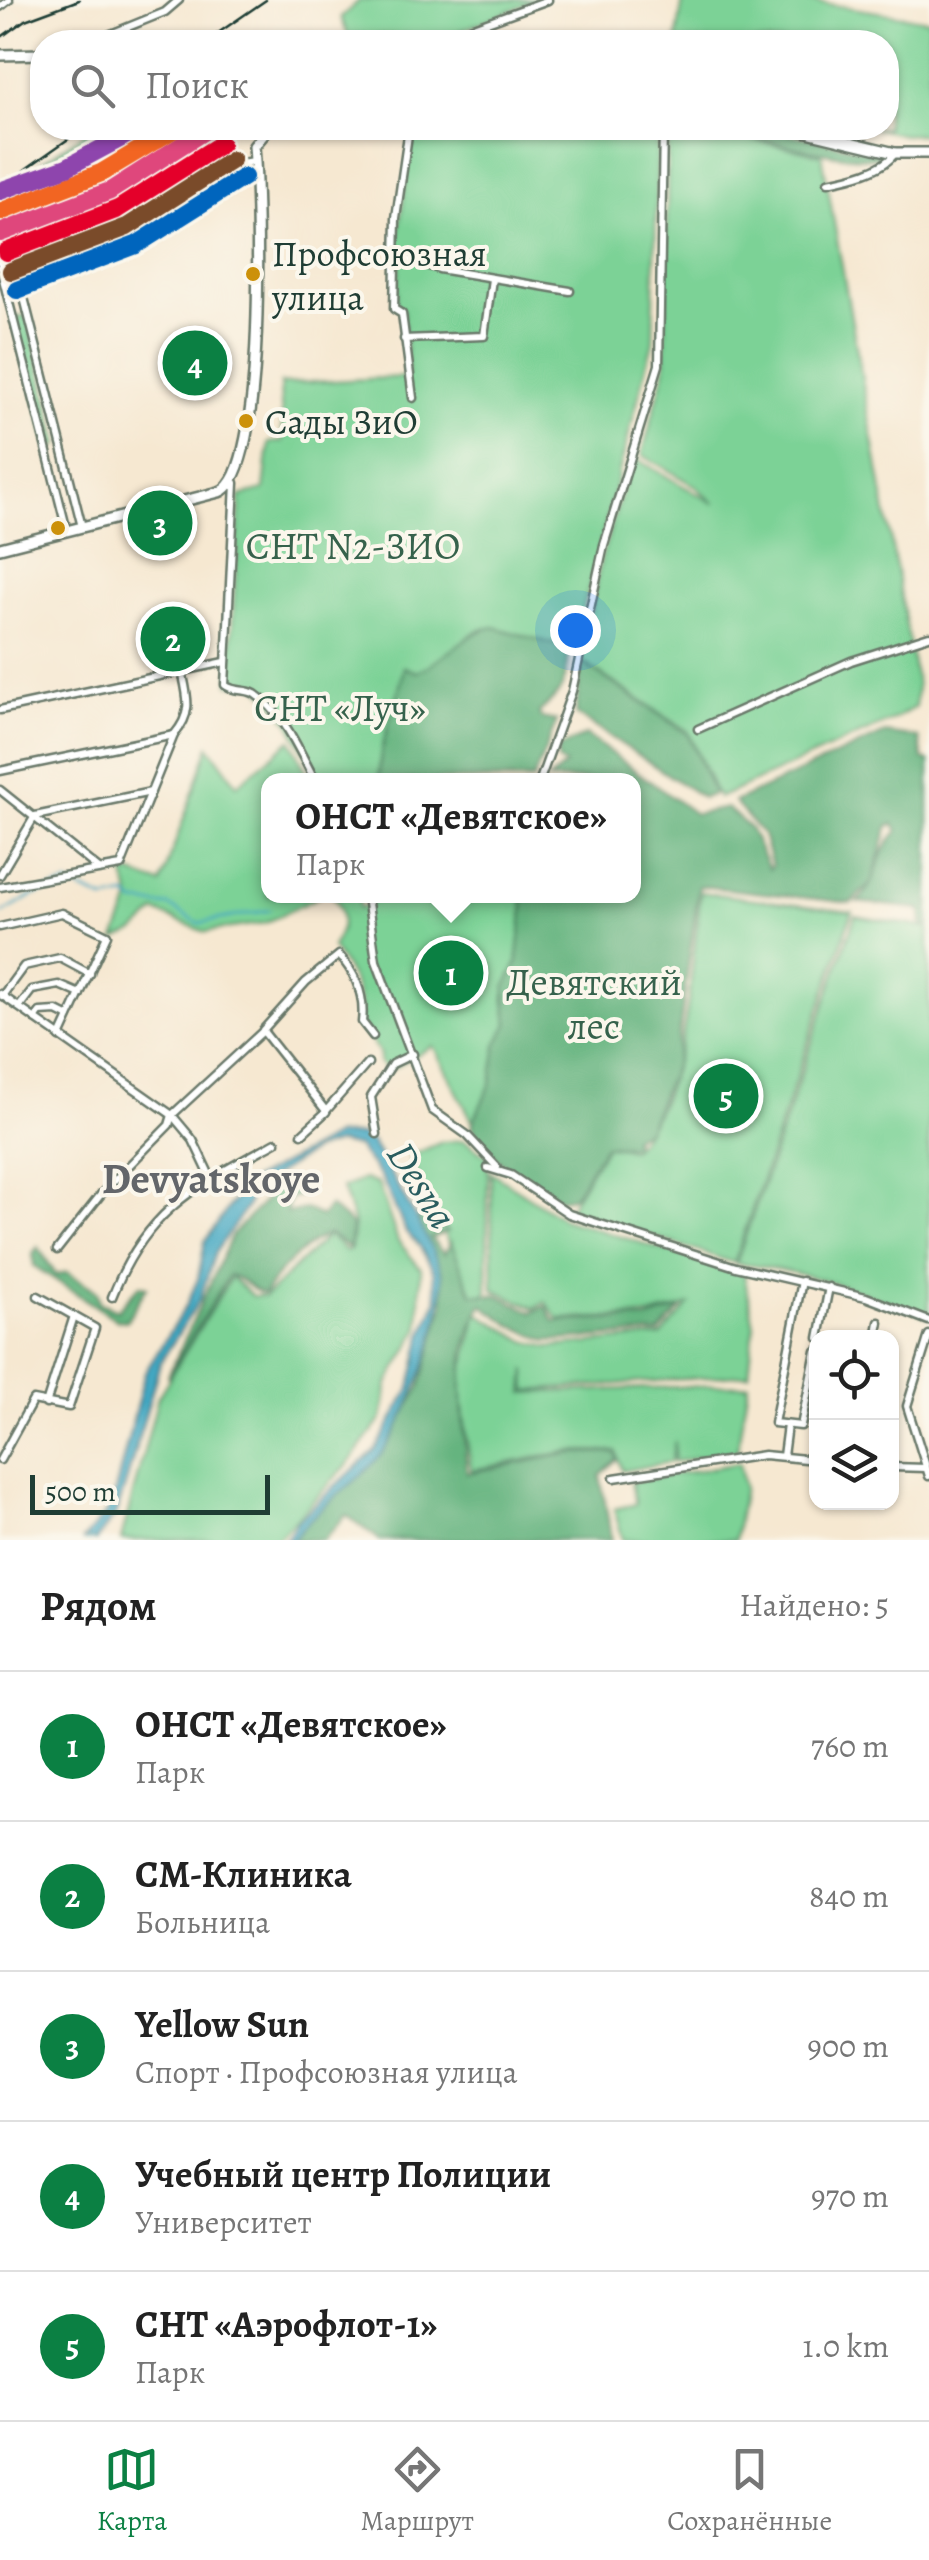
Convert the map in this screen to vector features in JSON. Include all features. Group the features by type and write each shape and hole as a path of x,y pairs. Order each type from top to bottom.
{"main road":[{"path":"0,57 30,56"},
{"path":"0,548 219,492 234,483 243,460 252,404 258,210 256,140"},
{"path":"841,140 896,153 929,152"},
{"path":"857,140 929,152"}],"street":[{"path":"0,7 9,0"},
{"path":"120,30 166,12 180,0"},
{"path":"465,30 548,0"},
{"path":"407,140 396,218 394,309 402,314 413,398"},
{"path":"543,773 572,691 604,545 659,366 663,140"},
{"path":"828,182 854,178 891,160 896,153"},
{"path":"0,245 65,230 75,242 174,197 219,166 255,162"},
{"path":"396,256 492,280 570,291"},
{"path":"67,531 0,265 14,258 82,528"},
{"path":"404,339 484,336 492,280"},
{"path":"47,450 62,447"},
{"path":"234,483 225,685 248,691 263,702 294,738 312,773"},
{"path":"698,729 861,658 929,636"},
{"path":"0,710 225,662"},
{"path":"0,887 121,866 174,735 186,720 190,704 182,671"},
{"path":"0,772 174,735"},
{"path":"0,790 100,870"},
{"path":"0,875 35,816 151,792"},
{"path":"368,903 376,959 432,1110 467,1135 498,1168 569,1214 736,1267 830,1288 929,1321"},
{"path":"0,926 62,912 107,935 60,1037"},
{"path":"58,1250 70,1229 168,1124 172,1115 263,1030 306,982 339,956 356,980 363,1000 362,1022 372,1036"},
{"path":"90,974 60,958 24,966 1,995 172,1115 193,1140 211,1178"},
{"path":"19,1008 32,990 59,985 80,994"},
{"path":"35,1019 40,1012 57,1011 69,1017"},
{"path":"263,1030 326,1111"},
{"path":"377,1134 371,1097 392,1064 413,1054"},
{"path":"302,1134 368,1063"},
{"path":"112,1296 139,1238 211,1178 276,1142"},
{"path":"488,1168 498,1168"},
{"path":"802,1281 774,1422 801,1426 809,1386"},
{"path":"821,1330 830,1288"},
{"path":"0,1460 30,1402 69,1407 94,1328 38,1296"},
{"path":"46,1404 74,1316"},
{"path":"877,1330 878,1322"},
{"path":"899,1468 928,1472 907,1406 929,1335"},
{"path":"783,1456 787,1424"},
{"path":"614,1478 783,1456 809,1459"}],"green space":[{"path":"360,0 536,0 463,30 346,30 341,17"},
{"path":"683,0 802,0 929,20 929,134 899,134 899,30 678,30"},
{"path":"74,140 114,140 110,147 88,152 66,165 46,181 33,199 44,199 128,160 149,140 183,140 84,198 35,208 0,224 0,209 40,163"},
{"path":"199,140 219,140 153,187 157,193 165,188 168,193 83,236 72,222 50,232 0,239 117,193"},
{"path":"412,140 658,140 653,342 572,652 509,631 484,628 475,632 425,668 416,672 404,667 380,773 315,773 289,722 257,685 229,684 240,496 264,490 269,443 283,441 280,384 402,377 408,373 403,309 396,306 400,260 396,248"},
{"path":"668,140 754,140 822,155 917,686 915,707 718,798 688,731 581,661 601,559 633,457 715,504 694,485 642,455 665,370"},
{"path":"763,140 818,140 886,155 854,157"},
{"path":"27,315 59,445 49,448 15,318"},
{"path":"494,627 557,645 569,654 562,688 539,712 541,718 557,721 536,773 380,773 404,667 416,672"},
{"path":"581,662 688,734 714,794 703,798 576,714"},
{"name":"Девятский лес","path":"885,733 919,738 923,759 929,761 929,925 922,927 921,909 857,902 872,882 851,903 699,886 675,1064 647,1130 633,1137 634,1146 605,1145 573,1197 560,1199 522,1177 478,1137 472,1125 491,1083 497,1045 508,1024 505,987 517,964 523,903 641,903 641,775 695,814 727,808 750,828 769,869 772,866 763,835 734,802","holes":["894,824 898,831 872,880 889,825"]},
{"name":"Девятский лес","path":"586,735 638,773 556,773 565,765 558,761 558,748"},
{"path":"291,740 307,773 261,773 261,903 306,903 265,923 205,932 156,912 135,932 115,940 131,899 124,871 161,884 209,746 237,785"},
{"path":"701,892 852,912 734,1263 568,1209 606,1146 632,1149 666,1092 684,1027"},
{"path":"337,903 359,903 359,908 371,903 523,903 517,964 504,997 508,1024 497,1045 491,1083 473,1122 433,1046 388,1071 379,1061 380,1054 359,1021 359,1000 353,982 332,947 342,921"},
{"path":"855,916 929,928 929,1317 810,1277 736,1264"},
{"path":"464,1140 488,1157 487,1294 472,1294 410,1156 442,1142"},
{"path":"491,1172 563,1219 744,1274 754,1325 749,1374 527,1391 526,1369 524,1393 748,1384 737,1451 674,1462 675,1441 671,1462 622,1471 616,1451 570,1451 471,1470 460,1384 477,1313 526,1341 548,1347 661,1336 689,1305 649,1316 558,1319 546,1302 534,1308 493,1289"},
{"path":"364,1179 378,1184 398,1241 421,1269 419,1329 388,1384 382,1419 349,1463 276,1540 121,1540 158,1397 231,1277 252,1296 265,1297 328,1235 346,1251 351,1249 354,1224 342,1188"},
{"path":"296,1185 303,1194 290,1198 286,1213 306,1209 321,1217 329,1206 352,1225 349,1248 329,1234 321,1238 292,1259 265,1294 229,1275 167,1378 232,1235 278,1187"},
{"path":"419,1208 430,1217 431,1210 447,1232 431,1238 444,1254 451,1242 472,1294 498,1295 532,1312 546,1306 554,1321 649,1319 682,1308 659,1333 547,1341 511,1325 482,1305 472,1325 462,1388 467,1473 572,1453 616,1452 617,1459 600,1475 612,1540 380,1540 346,1515 324,1540 293,1540 311,1516 379,1456 420,1388 444,1305 442,1272 419,1227"},
{"path":"38,1247 56,1275 67,1272 97,1291 100,1303 117,1310 140,1285 147,1287 126,1321 117,1320 34,1266 33,1253"},
{"path":"739,1463 744,1486 735,1540 623,1540 614,1509 636,1504 631,1482"}],"water":[{"path":"337,1135 361,1135 371,1142 422,1230 442,1276 432,1343 413,1396 390,1441 369,1468 312,1517 293,1540 285,1540 298,1520 376,1449 411,1387 423,1333 437,1300 433,1270 419,1245 406,1232 382,1179 357,1147 338,1143 315,1150 250,1191 248,1205 215,1253 200,1299 160,1363 115,1516 96,1540 83,1540 107,1512 114,1495 145,1372 186,1306 198,1279 205,1241 245,1184"}],"waterway":[{"path":"112,30 140,19"},
{"path":"3,913 34,895 68,884 105,900 127,896 135,903 169,906 199,923 270,910"}],"railway":[{"path":"0,38 25,20 79,0"},
{"path":"222,30 266,0"},
{"path":"0,187 67,140"}],"transit line":[{"path":"0,191 67,167 118,140"},
{"path":"0,212 101,173 156,140"},
{"path":"0,233 110,191 190,140"},
{"path":"6,252 118,209 221,144"},
{"path":"11,271 127,227 232,160"},
{"path":"17,290 136,245 244,177"}],"place":[{"name":"Профсоюзная улица","path":"253,274"},
{"name":"Учебный центр Полиции","path":"195,363"},
{"name":"Сады ЗиО","path":"246,421"},
{"name":"Yellow Sun","path":"160,523"},
{"name":"СМ-Клиника","path":"173,639"},
{"name":"ОНСТ «Девятское»","path":"451,973"},
{"name":"СНТ «Аэрофлот-1»","path":"726,1096"}],"district":[{"name":"Devyatskoye","path":"211,1178"}],"park label":[{"name":"СНТ N2-ЗИО","path":"353,546"},
{"name":"СНТ «Луч»","path":"340,708"}],"water label":[{"name":"Desna","path":"422,1185"}]}
